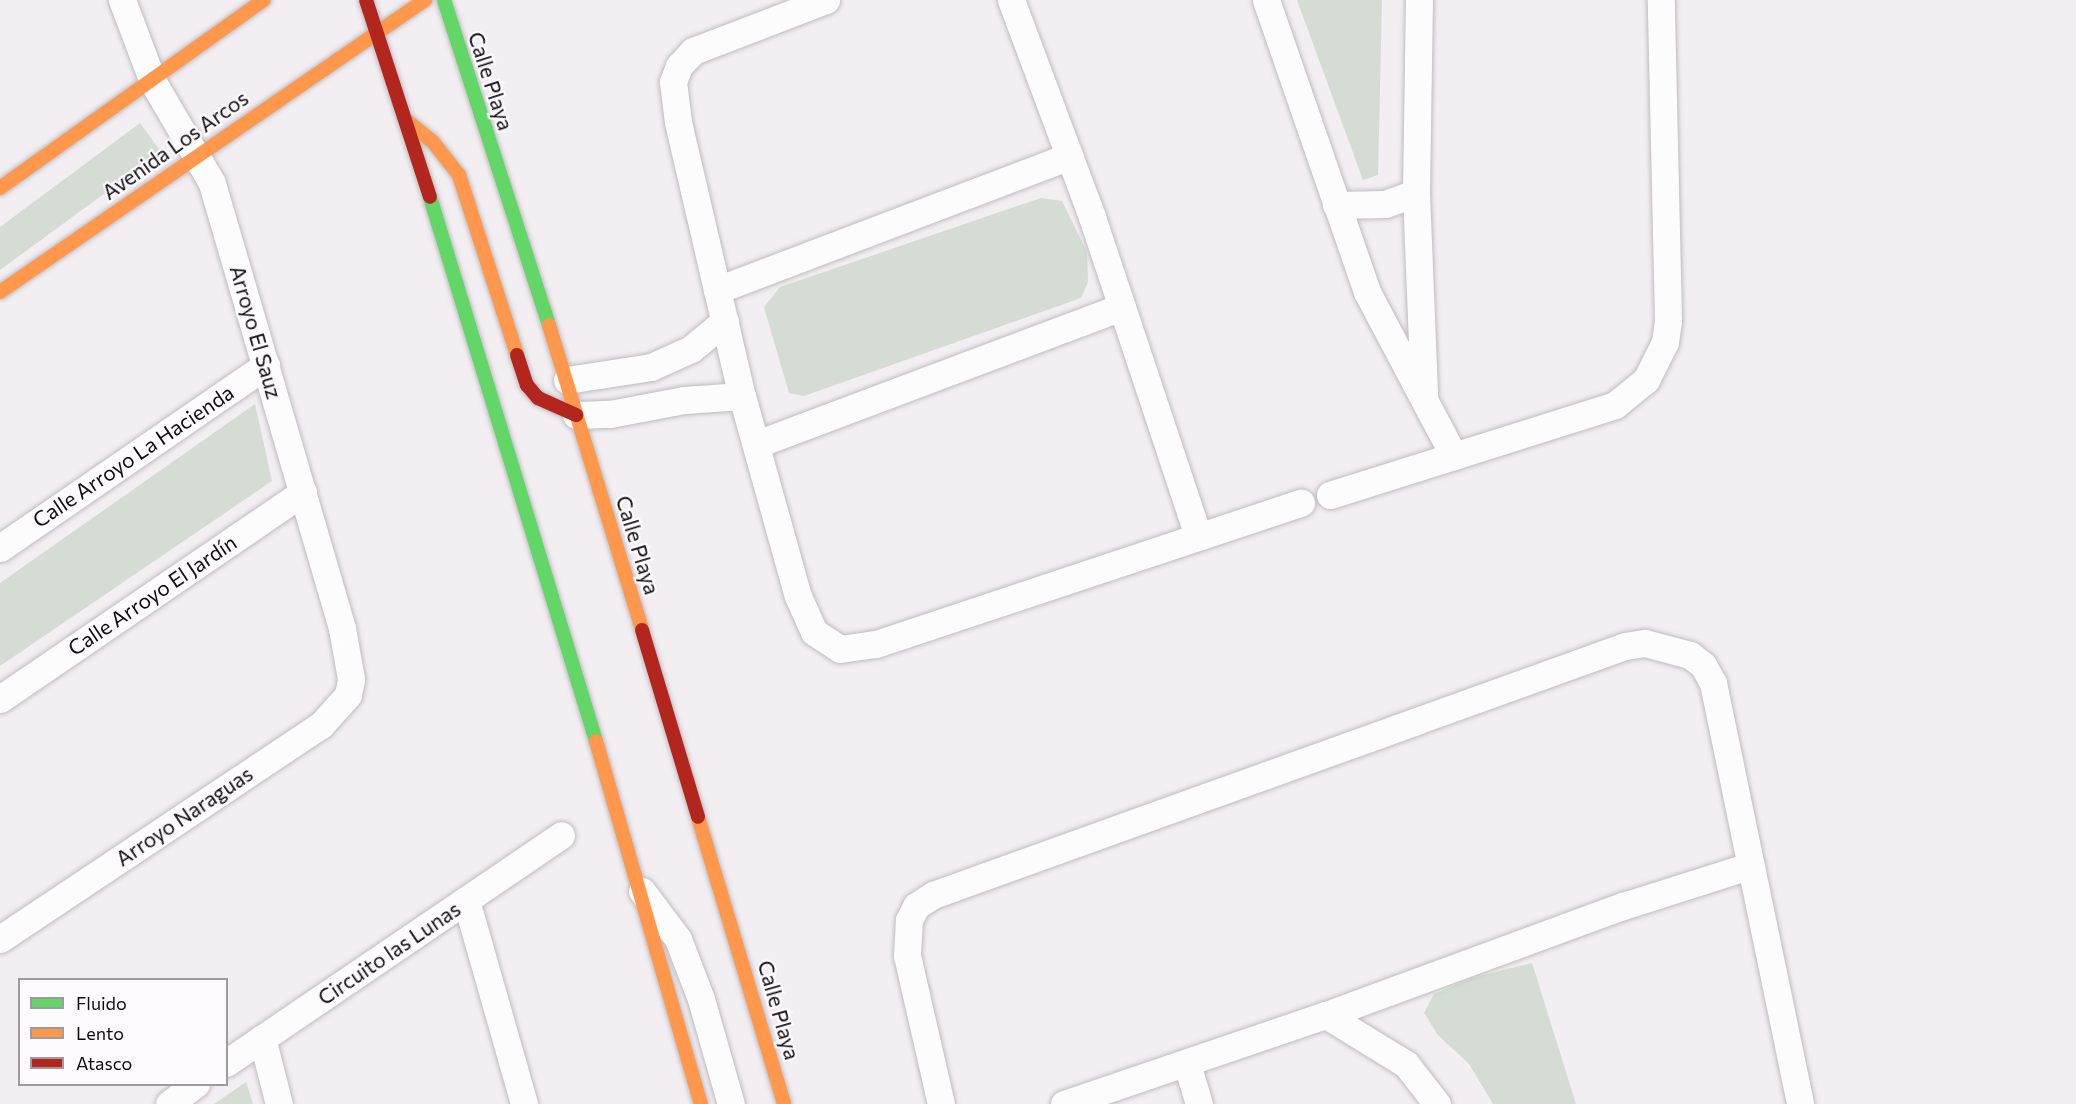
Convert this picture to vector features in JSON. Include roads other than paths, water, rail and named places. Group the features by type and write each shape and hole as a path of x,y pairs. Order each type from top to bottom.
{"street":[{"name":"Arroyo El Sauz","path":"122,0 153,82 212,183 342,628 351,679"},
{"path":"0,188 153,82 214,32 264,0"},
{"path":"366,0 407,121 641,890 701,1104"},
{"name":"Avenida Los Arcos","path":"0,292 375,32 425,0"},
{"name":"Calle Playa","path":"444,0 567,380 784,1104"},
{"path":"826,0 720,38 693,51 679,66 674,82 678,122 742,396 758,444 804,615 814,632 840,648 856,649 887,641 1301,503"},
{"path":"1011,0 1122,307 1198,536"},
{"path":"1266,0 1336,205 1388,336 1424,396 1455,456"},
{"path":"1419,0 1416,194 1424,396"},
{"path":"1330,495 1616,405 1646,380 1657,363 1668,320 1661,0"},
{"path":"407,121 433,142 459,175 527,385 538,398 576,415 610,414 684,399 742,396"},
{"path":"717,290 1069,156"},
{"path":"1336,205 1385,204 1416,194"},
{"path":"758,444 1122,307"},
{"path":"567,380 651,367 691,349 724,321"},
{"name":"Calle Arroyo La Hacienda","path":"0,548 266,365"},
{"name":"Calle Arroyo El Jardín","path":"0,699 303,492"},
{"path":"941,1104 908,956 909,920 916,906 960,885 1625,646 1667,646 1703,665 1713,683 1800,1104"},
{"name":"Arroyo Naraguas","path":"0,939 321,725 348,695 351,679"},
{"path":"466,900 561,835"},
{"path":"1064,1104 1326,1015 1623,906 1749,866"},
{"path":"641,890 678,939 701,999 731,1104"},
{"name":"Circuito las Lunas","path":"228,1062 466,900 524,1104"},
{"path":"1326,1015 1406,1064 1437,1104"},
{"path":"261,1038 279,1104"},
{"path":"1187,1064 1199,1104"},
{"path":"169,1104 193,1086"}]}
